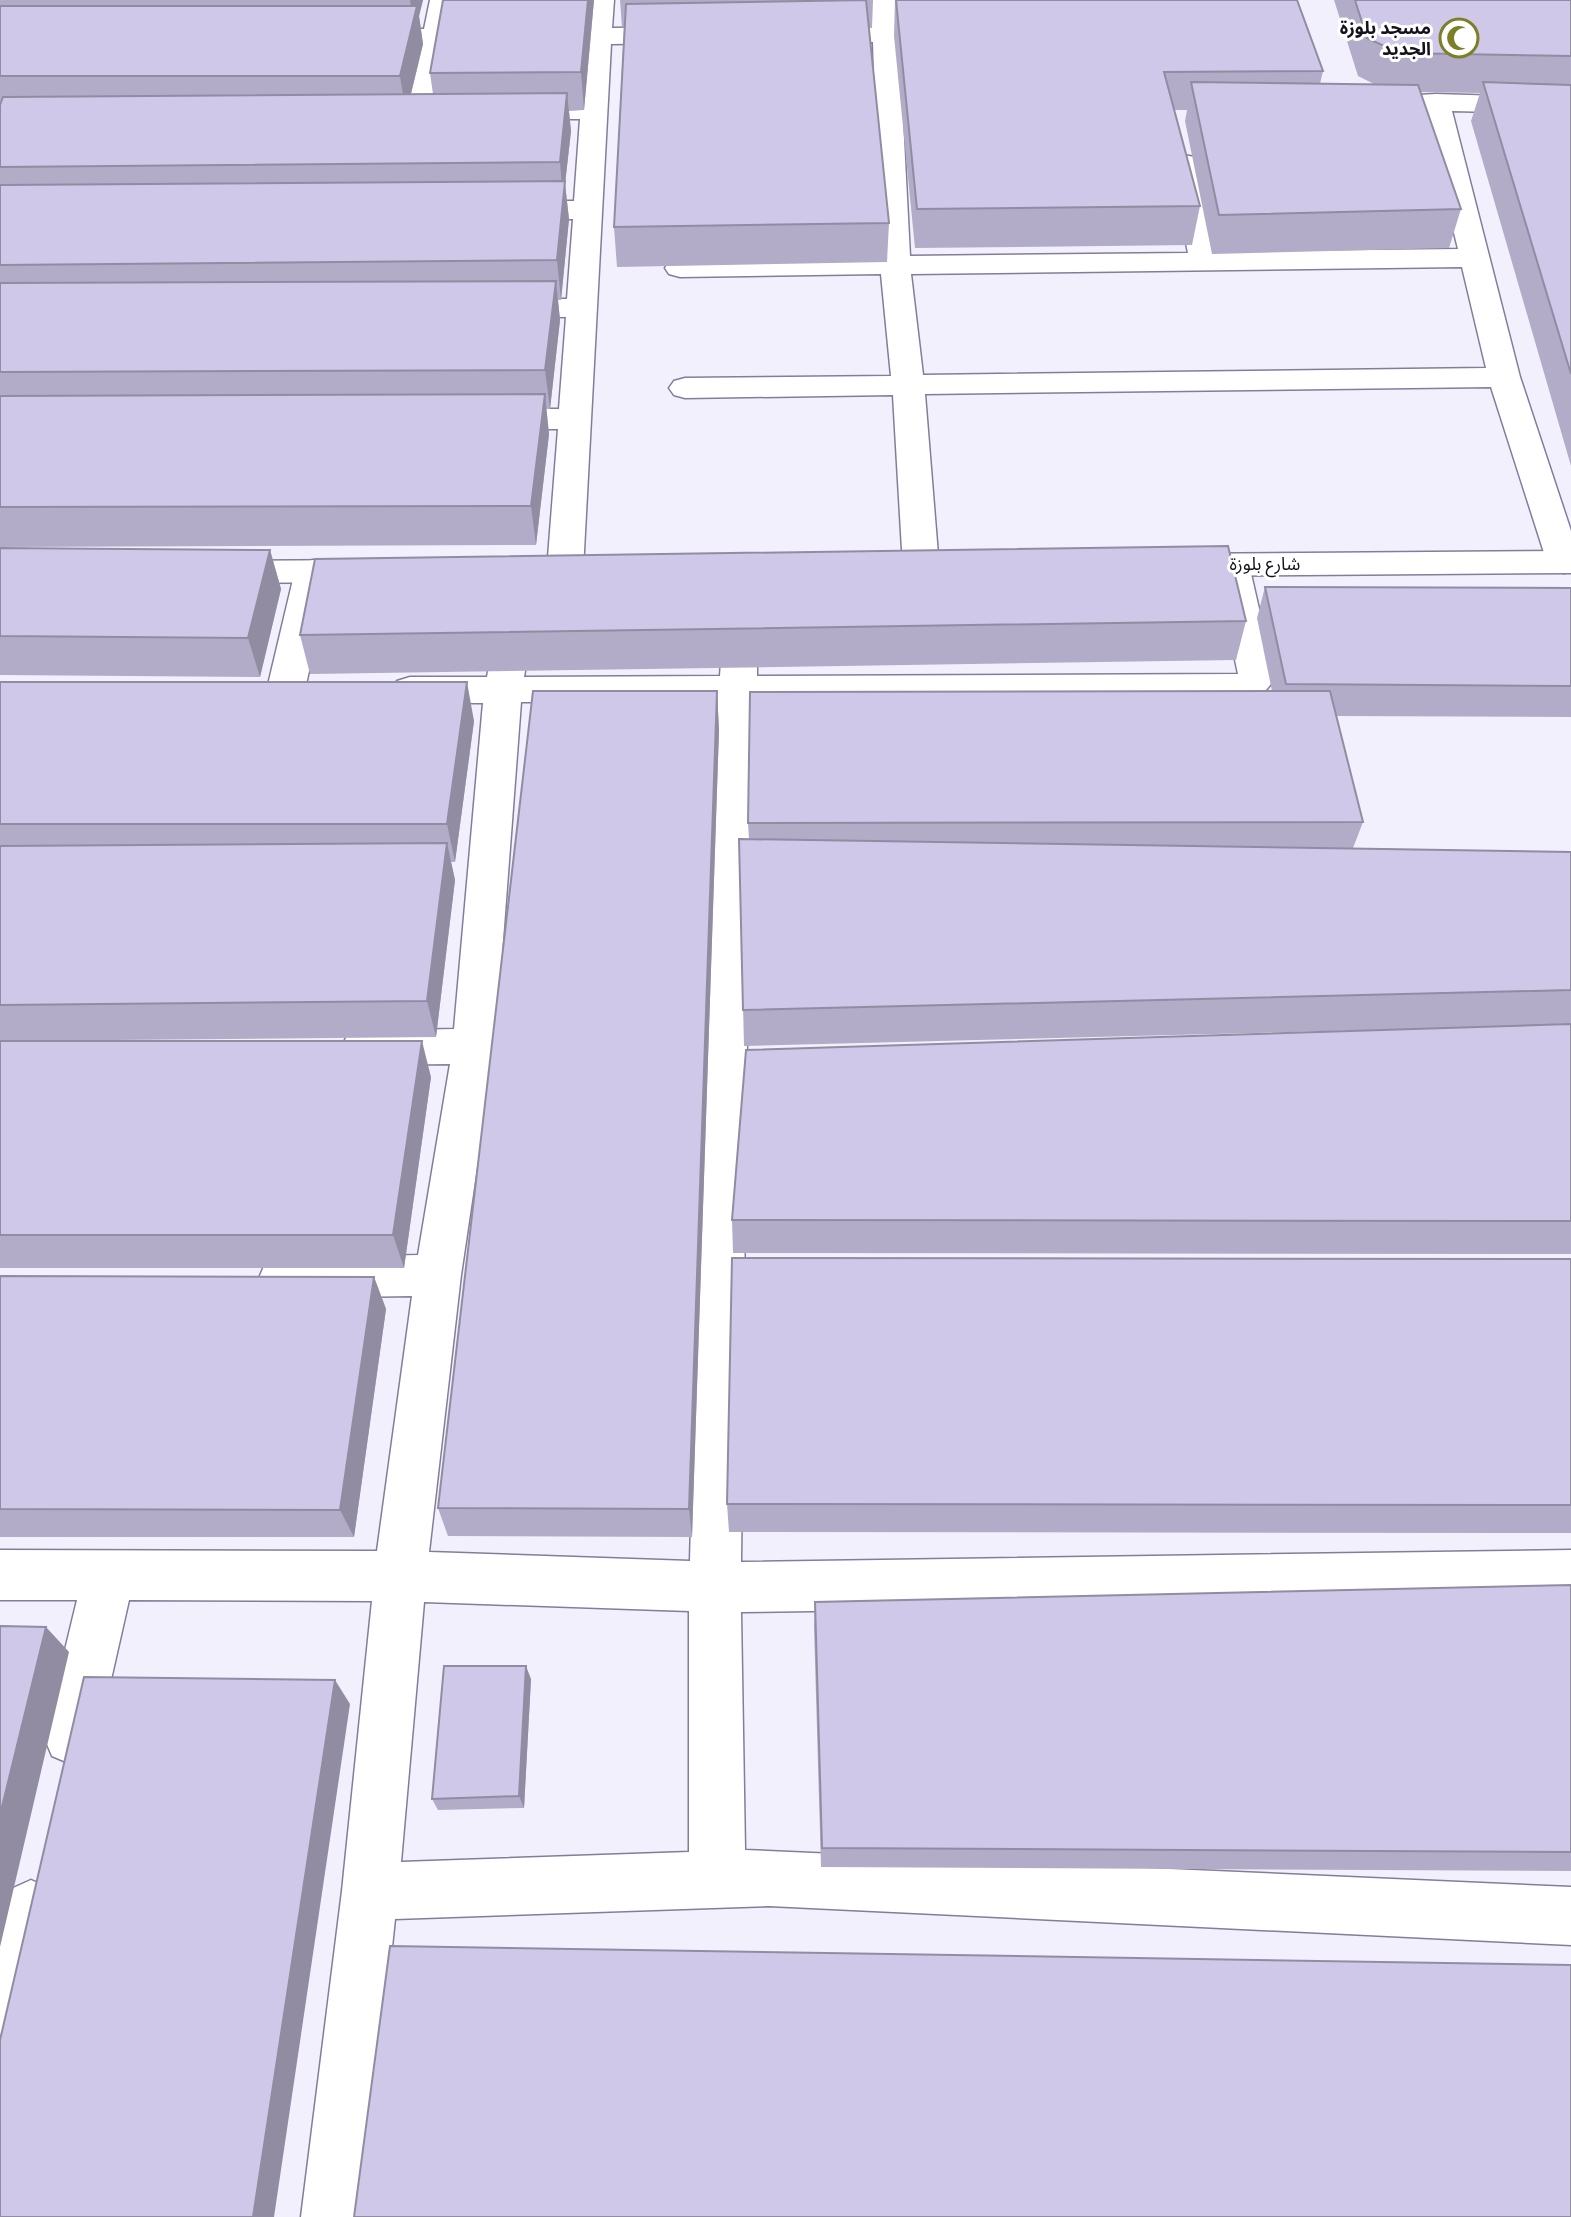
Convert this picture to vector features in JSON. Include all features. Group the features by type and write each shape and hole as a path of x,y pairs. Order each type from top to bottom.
{"street":[{"path":"419,112 443,0"},
{"path":"332,2217 370,1891 400,1576 438,1275 474,1046 474,867 503,691 556,570 573,419 601,0"},
{"path":"884,0 895,266 908,385 921,567"},
{"path":"781,35 980,32"},
{"path":"598,36 704,35"},
{"path":"342,36 435,37"},
{"path":"1381,101 1571,106"},
{"path":"1436,102 1504,377 1568,562"},
{"path":"483,112 593,111"},
{"path":"388,112 451,112"},
{"path":"1179,138 1205,263"},
{"path":"478,210 589,210"},
{"path":"680,268 1474,258"},
{"path":"471,306 581,308"},
{"path":"685,388 1504,377"},
{"path":"462,419 573,419"},
{"name":"شارع بلوزة","path":"1139,565 1568,562"},
{"path":"379,690 1248,687 1257,679 1232,564"},
{"path":"285,689 313,571"},
{"path":"188,572 403,571"},
{"path":"717,1878 715,1587 719,1277 740,1072 745,865 735,689 745,613"},
{"path":"316,1049 474,1046"},
{"path":"235,1278 438,1275"},
{"path":"719,1277 766,1276"},
{"path":"0,1575 400,1576 715,1587 1571,1575"},
{"path":"58,1792 109,1576"},
{"path":"0,2039 40,1869"},
{"path":"370,1891 717,1878 1571,1916"}],"building":[{"path":"443,0 588,0 581,72 430,73"},
{"path":"866,0 889,223 614,227 626,4"},
{"path":"896,0 1297,0 1323,71 1164,72 1200,206 917,209"},
{"path":"1355,0 1571,0 1571,56 1399,53 1367,38"},
{"path":"0,6 417,6 400,76 0,76"},
{"path":"1191,82 1418,85 1461,209 1219,215"},
{"path":"1483,82 1571,85 1571,374"},
{"path":"567,93 560,162 0,167 0,105 3,97"},
{"path":"565,181 557,260 0,265 0,185"},
{"path":"556,281 545,370 0,372 0,283"},
{"path":"545,394 531,506 0,507 0,396"},
{"path":"1228,546 1246,621 300,635 315,559"},
{"path":"0,548 270,550 248,638 0,636"},
{"path":"1265,587 1571,588 1571,686 1286,684"},
{"path":"0,682 467,682 447,824 0,824"},
{"path":"533,691 717,691 689,1509 438,1508"},
{"path":"1330,691 1363,822 748,823 750,692"},
{"path":"739,839 1571,852 1571,990 743,1010"},
{"path":"447,843 427,1001 0,1005 0,846"},
{"path":"1571,1024 1571,1221 732,1220 746,1050"},
{"path":"0,1041 422,1041 393,1235 0,1235"},
{"path":"732,1258 1571,1259 1571,1505 727,1504"},
{"path":"0,1276 374,1277 340,1510 0,1509"},
{"path":"1571,1585 1571,1852 822,1848 815,1602"},
{"path":"0,1626 46,1627 0,1815"},
{"path":"444,1666 526,1666 519,1796 432,1799"},
{"path":"84,1677 335,1680 253,2217 0,2217 0,2040"},
{"path":"390,1946 1571,1965 1571,2217 354,2217"}],"place":[{"name":"مسجد بلوزة الجديد","path":"1459,38"}]}
